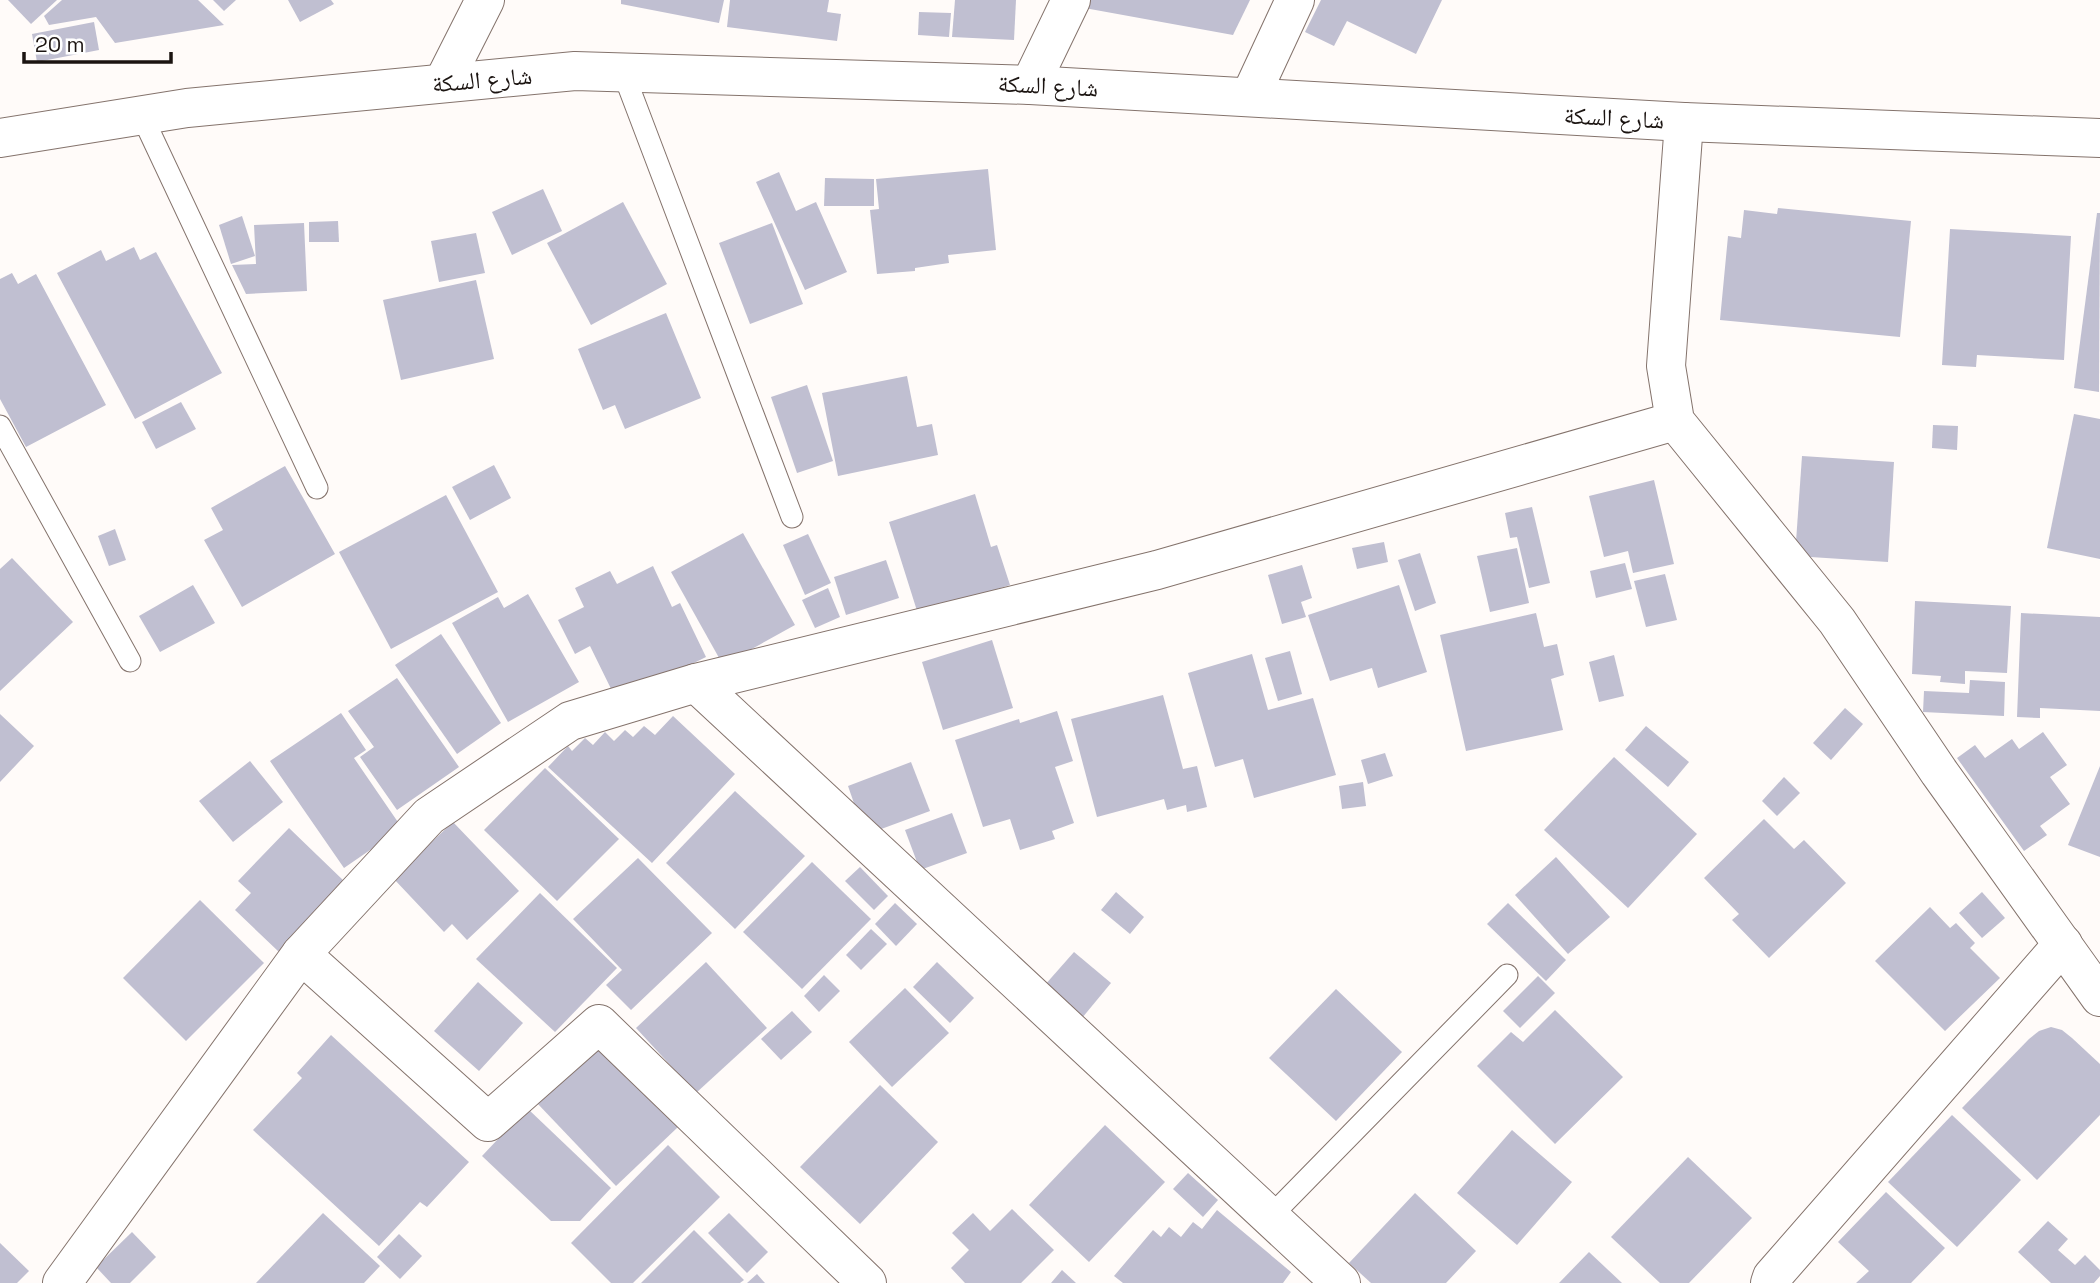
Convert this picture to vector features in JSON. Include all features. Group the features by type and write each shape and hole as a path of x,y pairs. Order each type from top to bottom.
{"street":[{"path":"443,83 485,0"},
{"path":"1030,85 1071,0"},
{"path":"1250,97 1295,0"},
{"name":"شارع السكة","path":"0,138 187,108 575,71 1030,85 1684,122 2100,138"},
{"path":"1684,122 1666,366 1675,421 1838,621 1939,772 2100,997"},
{"path":"62,1283 301,954 429,816 570,721 696,683 1157,570 1675,421"},
{"path":"696,683 1341,1283"},
{"path":"1770,1283 1772,1277 2063,944"},
{"path":"301,954 488,1122 599,1024 866,1283"}],"lane":[{"path":"623,72 792,517"},
{"path":"142,116 317,488"},
{"path":"0,426 130,660"},
{"path":"1270,1217 1507,975"}],"building":[{"path":"8,0 57,0 31,24"},
{"path":"62,0 198,0 224,25 115,43 96,17 49,25 44,16"},
{"path":"213,0 236,0 224,11"},
{"path":"288,0 331,0 334,4 300,22"},
{"path":"621,0 724,0 719,23 621,4"},
{"path":"730,0 829,0 827,12 841,14 837,41 727,27"},
{"path":"955,0 1016,0 1014,40 952,37"},
{"path":"1083,0 1250,0 1233,35 1079,7"},
{"path":"1321,0 1442,0 1416,54 1347,21 1334,46 1305,32"},
{"path":"919,12 951,13 949,37 918,35"},
{"path":"94,22 99,50 37,62 32,34"},
{"path":"988,169 996,250 948,255 949,263 915,268 915,271 877,274 870,210 879,209 876,179"},
{"path":"779,172 796,211 816,202 847,272 805,290 756,182"},
{"path":"825,178 874,179 874,206 824,206"},
{"path":"543,189 562,231 512,255 492,212"},
{"path":"623,202 667,284 591,325 547,243"},
{"path":"1778,208 1911,221 1900,337 1720,320 1728,236 1741,238 1744,210 1777,214"},
{"path":"2097,213 2100,213 2099,392 2074,388"},
{"path":"242,216 255,256 231,264 219,225"},
{"path":"338,221 339,242 309,242 309,222"},
{"path":"304,223 307,291 246,294 232,265 256,264 254,225"},
{"path":"772,223 803,304 750,324 719,243"},
{"path":"1950,229 2071,236 2064,360 1977,355 1976,367 1942,365"},
{"path":"476,233 485,273 439,282 431,241"},
{"path":"134,247 140,260 156,252 222,373 135,419 57,273 101,250 106,261"},
{"path":"12,273 18,284 36,274 106,405 26,447 0,399 0,279"},
{"path":"476,280 494,359 401,380 383,300"},
{"path":"666,313 701,398 625,429 615,405 603,410 578,349"},
{"path":"907,376 917,427 932,424 938,455 838,476 822,393"},
{"path":"807,385 833,461 797,473 771,397"},
{"path":"181,402 196,429 156,449 142,422"},
{"path":"2074,414 2100,419 2100,559 2047,548"},
{"path":"1933,425 1958,426 1957,450 1932,448"},
{"path":"1802,456 1894,462 1888,562 1795,556"},
{"path":"494,465 511,498 470,520 452,487"},
{"path":"285,466 335,554 242,607 204,540 223,530 211,508"},
{"path":"1654,480 1674,564 1633,573 1628,551 1604,557 1589,496"},
{"path":"975,494 991,547 997,545 1010,585 918,614 889,522"},
{"path":"446,495 498,592 391,649 339,552"},
{"path":"1532,507 1550,583 1529,588 1517,537 1510,538 1505,513"},
{"path":"115,529 126,560 109,566 98,536"},
{"path":"743,533 795,625 723,665 671,572"},
{"path":"808,534 831,583 805,595 783,545"},
{"path":"1384,542 1388,562 1357,569 1352,548"},
{"path":"1517,548 1529,603 1490,612 1477,556"},
{"path":"1420,553 1436,603 1415,611 1398,560"},
{"path":"12,558 73,622 0,691 0,569"},
{"path":"886,560 899,598 846,615 834,577"},
{"path":"1625,563 1632,589 1596,598 1590,571"},
{"path":"1302,565 1312,598 1301,602 1306,617 1282,624 1268,575"},
{"path":"653,566 672,607 680,603 706,657 617,701 590,646 575,654 558,620 584,607 575,588 610,571 617,584"},
{"path":"1665,574 1677,620 1646,627 1634,581"},
{"path":"193,585 215,623 160,652 139,616"},
{"path":"1399,585 1427,672 1378,688 1372,668 1330,681 1308,615"},
{"path":"828,588 840,617 815,628 802,600"},
{"path":"528,594 579,682 508,722 452,623 498,597 504,608"},
{"path":"1915,601 2011,606 2007,673 1965,671 1965,684 1940,682 1941,676 1912,674"},
{"path":"1536,613 1544,647 1557,644 1564,675 1551,679 1563,730 1466,751 1440,635"},
{"path":"2021,613 2100,617 2100,711 2040,708 2040,718 2017,717"},
{"path":"441,634 501,723 457,754 395,665"},
{"path":"992,640 1013,708 943,730 922,662"},
{"path":"1290,651 1302,694 1278,701 1265,658"},
{"path":"1252,654 1268,710 1313,698 1336,775 1254,798 1243,759 1215,767 1188,673"},
{"path":"1614,655 1624,696 1599,702 1589,662"},
{"path":"397,678 459,767 397,810 360,757 374,747 348,711"},
{"path":"1970,680 2005,682 2004,716 1923,712 1924,691 1969,693"},
{"path":"1163,695 1183,769 1197,766 1207,807 1187,812 1186,805 1167,810 1164,799 1097,817 1071,719"},
{"path":"1845,708 1863,724 1831,760 1813,743"},
{"path":"1057,711 1073,761 1055,767 1074,823 1052,831 1055,839 1020,850 1010,819 983,827 955,740 1019,719 1020,723"},
{"path":"341,713 366,750 354,758 402,828 344,868 270,761"},
{"path":"0,714 34,746 0,782"},
{"path":"673,716 735,774 652,863 548,767 568,746 572,751 585,738 593,745 605,732 614,741 625,730 633,737 644,726 655,735"},
{"path":"1646,726 1689,762 1668,787 1625,750"},
{"path":"2043,732 2067,765 2050,777 2070,804 2040,826 2047,835 2024,851 1957,758 1975,745 1985,758 2012,739 2019,749"},
{"path":"1385,753 1393,776 1368,784 1361,760"},
{"path":"1614,757 1697,834 1628,908 1544,830"},
{"path":"250,761 283,802 233,842 199,801"},
{"path":"911,762 930,811 865,835 848,786"},
{"path":"2100,766 2100,857 2068,845"},
{"path":"545,768 619,839 557,901 484,830"},
{"path":"1784,777 1800,793 1777,816 1762,801"},
{"path":"1363,782 1366,806 1342,809 1339,786"},
{"path":"735,791 805,856 735,929 666,863"},
{"path":"952,813 967,853 920,870 905,830"},
{"path":"1764,819 1794,849 1804,840 1846,883 1769,958 1732,920 1739,914 1704,878"},
{"path":"453,822 519,891 467,940 452,924 444,932 393,878"},
{"path":"289,828 345,882 279,952 235,910 251,893 238,881"},
{"path":"1556,857 1610,917 1568,954 1515,895"},
{"path":"638,858 712,933 631,1010 606,985 622,970 573,919"},
{"path":"812,862 871,919 802,989 743,932"},
{"path":"860,867 888,896 874,910 845,881"},
{"path":"1116,892 1144,917 1130,934 1101,910"},
{"path":"1982,892 2005,918 1982,938 1959,913"},
{"path":"540,893 617,968 555,1032 476,959"},
{"path":"200,900 264,963 186,1041 123,978"},
{"path":"895,903 917,924 896,946 875,924"},
{"path":"1508,903 1566,960 1546,981 1487,924"},
{"path":"1930,907 1950,928 1956,923 1975,943 1970,948 2000,978 1945,1031 1875,961"},
{"path":"871,929 887,944 861,970 846,955"},
{"path":"1074,952 1111,983 1082,1018 1044,986"},
{"path":"706,962 767,1028 696,1093 636,1028"},
{"path":"937,962 974,998 950,1023 913,987"},
{"path":"824,975 840,991 819,1012 804,996"},
{"path":"1538,976 1555,993 1520,1028 1503,1011"},
{"path":"478,982 523,1023 479,1071 434,1031"},
{"path":"905,988 949,1033 892,1087 849,1042"},
{"path":"1336,989 1402,1052 1336,1121 1269,1058"},
{"path":"1555,1010 1623,1077 1555,1144 1477,1066 1511,1032 1523,1042"},
{"path":"792,1011 812,1032 781,1060 761,1039"},
{"path":"2051,1027 2062,1030 2100,1064 2100,1115 2037,1180 1962,1108 2029,1039 2039,1031"},
{"path":"331,1035 469,1162 427,1207 420,1202 379,1246 253,1130 302,1078 297,1073"},
{"path":"599,1044 678,1127 616,1186 537,1103"},
{"path":"880,1085 938,1142 860,1224 800,1167"},
{"path":"527,1108 611,1188 580,1221 551,1221 482,1156"},
{"path":"1952,1115 2021,1180 1957,1247 1888,1182"},
{"path":"1105,1125 1165,1182 1089,1262 1029,1205"},
{"path":"1512,1130 1572,1182 1517,1245 1457,1193"},
{"path":"668,1145 720,1197 633,1283 611,1283 571,1243"},
{"path":"1688,1157 1752,1218 1689,1283 1660,1283 1611,1237"},
{"path":"1188,1173 1218,1200 1203,1217 1173,1189"},
{"path":"1886,1192 1945,1248 1911,1283 1856,1283 1869,1271 1838,1242"},
{"path":"1415,1193 1476,1251 1446,1283 1371,1283 1349,1263"},
{"path":"1012,1209 1054,1250 1021,1283 965,1283 951,1268 969,1250 952,1233 973,1213 990,1231"},
{"path":"1217,1210 1291,1272 1283,1283 1123,1283 1114,1276 1153,1230 1161,1237 1169,1227 1181,1237 1193,1222 1202,1229"},
{"path":"323,1213 380,1266 364,1283 256,1283"},
{"path":"729,1213 768,1252 747,1273 708,1233"},
{"path":"2048,1221 2068,1239 2058,1250 2075,1265 2085,1255 2100,1270 2100,1276 2094,1283 2051,1283 2018,1252"},
{"path":"694,1230 744,1280 740,1283 641,1283"},
{"path":"132,1232 156,1257 130,1283 111,1283 96,1267"},
{"path":"399,1234 422,1256 400,1279 377,1257"},
{"path":"0,1243 29,1271 17,1283 0,1283"},
{"path":"1589,1252 1622,1283 1559,1283"},
{"path":"1062,1270 1076,1283 1051,1283"},
{"path":"757,1274 765,1283 747,1283"}]}
